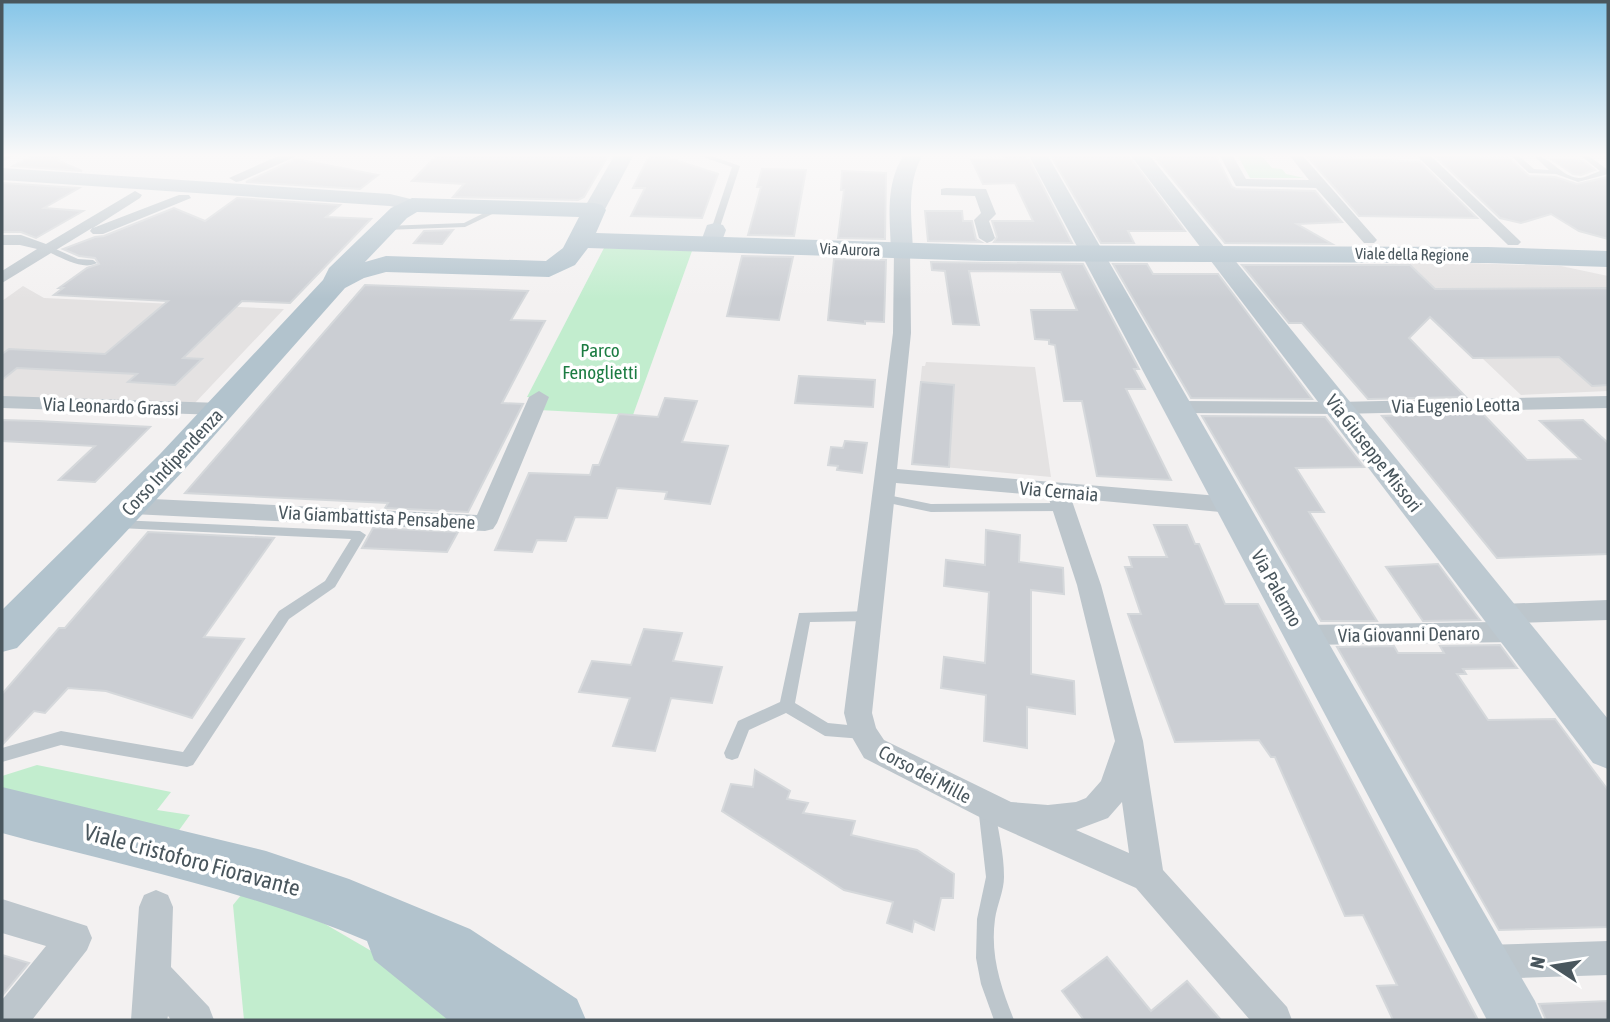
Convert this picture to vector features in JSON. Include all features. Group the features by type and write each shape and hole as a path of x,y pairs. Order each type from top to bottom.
{"main road":[{"path":"308,204 393,212 376,256 549,268 565,263 598,204"},
{"name":"Corso dei Mille","path":"901,204 902,243"},
{"name":"Via Palermo","path":"1065,204 1516,1020"},
{"name":"Via Giuseppe Missori","path":"1178,204 1608,750"},
{"name":"Via Aurora","path":"393,212 503,207 590,219 611,234 902,243 1211,246"},
{"path":"1211,246 1369,240 1608,245"},
{"name":"Viale della Regione","path":"1211,246 1608,259"},
{"name":"Corso Indipendenza","path":"2,636 124,515 336,282 376,256"},
{"name":"Viale Cristoforo Fioravante","path":"12,815 266,877 349,906"},
{"path":"349,906 495,1020"},
{"path":"349,906 450,949 556,1020"}],"street":[{"path":"2,278 44,247 130,204"},
{"path":"86,235 151,204"},
{"path":"984,243 981,220 989,214 985,204"},
{"path":"1337,204 1369,240"},
{"path":"1473,204 1513,242"},
{"path":"2,240 21,240 44,247"},
{"name":"Corso dei Mille","path":"902,243 902,333 858,713 863,732 874,749 997,811 1048,820 1076,816 1097,807 1114,789 1129,741"},
{"name":"Via Giambattista Pensabene","path":"124,515 485,523 539,397"},
{"name":"Via Leonardo Grassi","path":"2,402 221,409"},
{"name":"Via Eugenio Leotta","path":"1178,407 1338,408 1608,402"},
{"name":"Via Cernaia","path":"885,487 1060,499 1231,505"},
{"path":"1060,499 1089,585 1129,741 1148,877"},
{"name":"Via Giovanni Denaro","path":"1303,635 1508,623 1608,610"},
{"path":"997,811 1148,877 1274,1020"},
{"path":"149,1020 156,907"},
{"path":"2,916 75,939 9,1020"},
{"path":"1485,962 1608,958"},
{"path":"153,974 197,1020"}],"lane":[{"path":"713,237 724,204"},
{"path":"393,212 465,226 503,207"},
{"path":"44,247 76,261 93,263"},
{"path":"2,755 61,738 187,760 284,615 330,584 360,535 124,515"},
{"path":"786,706 804,617 870,616"},
{"path":"786,706 825,729 863,732"},
{"path":"732,753 743,726 786,706"},
{"path":"997,811 994,896 986,917 984,940 989,988 1004,1020"}],"shaded area":[{"path":"1405,261 1561,266 1608,276 1608,391 1521,395 1422,301 1447,301"},
{"path":"23,286 44,298 284,309 194,404 2,397 2,301"},
{"path":"926,362 1035,367 1051,477 912,464 922,366 925,366"}],"green space":[{"name":"Parco Fenoglietti","path":"604,248 692,251 633,415 539,410 544,398 527,397"},
{"path":"37,765 171,792 157,810 190,815 177,833 2,789 2,776"},
{"path":"242,894 285,907 325,924 404,970 464,1020 244,1020 233,905"}],"building":[{"path":"2,204 52,204 44,208 83,211 36,238 21,232 2,232"},
{"path":"229,204 340,205 326,217 371,219 290,303 242,301 183,358 202,359 175,385 128,382 137,374 17,368 2,380 2,354 9,349 105,354 168,301 54,295 63,288 59,288 87,268 99,264 95,258 79,256 63,249 174,208 205,221"},
{"path":"637,204 707,204 702,218 631,216"},
{"path":"756,204 800,204 794,236 748,235"},
{"path":"842,204 886,204 885,239 838,238"},
{"path":"1025,204 1052,204 1072,243 994,242 997,237 992,221 1033,221"},
{"path":"1078,204 1165,204 1185,231 1128,231 1134,243 1101,243"},
{"path":"1193,204 1326,204 1342,222 1297,224 1332,244 1225,243"},
{"path":"1348,204 1462,204 1477,218 1359,216"},
{"path":"1485,204 1608,204 1608,239 1579,231 1551,214 1521,223 1500,218"},
{"path":"925,211 962,211 963,221 972,221 976,239 981,242 928,241"},
{"path":"453,230 442,244 414,243 424,231"},
{"path":"742,256 793,257 779,320 727,316"},
{"path":"834,259 886,260 884,322 865,321 865,324 828,320"},
{"path":"931,262 1083,264 1139,369 1134,369 1145,389 1126,389 1171,480 1097,476 1082,401 1064,401 1055,345 1049,344 1049,340 1035,339 1031,310 1077,310 1061,272 969,271 979,325 953,324 945,271 932,270"},
{"path":"1113,264 1147,264 1153,274 1218,274 1312,399 1191,398"},
{"path":"1242,265 1410,265 1435,289 1608,288 1608,385 1592,386 1559,357 1473,358 1430,317 1409,338 1466,397 1368,399 1302,323 1289,323"},
{"path":"365,285 528,291 511,320 545,321 502,403 523,404 468,512 385,508 388,503 185,493"},
{"path":"799,376 875,380 873,407 795,403"},
{"path":"921,382 954,385 949,467 912,464"},
{"path":"665,398 697,401 682,442 728,446 710,504 665,499 667,492 617,488 607,518 575,517 566,541 537,540 532,552 495,550 529,473 590,475 593,465 599,465 619,414 658,417"},
{"path":"1482,413 1527,460 1580,459 1540,421 1583,420 1608,443 1608,554 1497,558 1382,416"},
{"path":"1202,416 1325,417 1364,467 1296,468 1324,512 1309,512 1377,621 1321,621"},
{"path":"2,420 150,427 95,482 59,480 95,446 2,441"},
{"path":"845,441 867,443 862,473 837,470 838,466 828,465 831,447 843,448"},
{"path":"1154,525 1187,525 1195,544 1199,544 1225,604 1258,604 1478,1020 1393,1020 1377,986 1397,985 1363,915 1345,916 1275,757 1271,757 1259,740 1175,742 1128,614 1141,614 1125,567 1132,567 1129,557 1167,557"},
{"path":"373,528 458,532 447,552 362,548"},
{"path":"986,530 1020,535 1019,562 1063,568 1064,594 1031,590 1031,674 1074,681 1075,714 1027,707 1027,748 984,741 986,695 941,688 944,657 985,663 989,592 944,586 946,560 985,565"},
{"path":"148,532 274,538 204,637 244,639 192,718 106,691 68,688 45,713 34,711 2,745 2,694 59,628 65,628"},
{"path":"1438,564 1480,620 1423,621 1386,567"},
{"path":"644,629 682,633 673,661 722,667 712,703 671,698 655,751 613,746 630,698 579,692 592,661 631,665"},
{"path":"1500,645 1517,668 1463,669 1466,674 1457,674 1488,720 1555,719 1608,790 1608,927 1499,930 1337,647 1394,646 1398,653 1444,653 1440,646"},
{"path":"755,770 790,791 787,799 808,803 803,813 855,821 851,835 917,850 954,874 953,898 941,898 934,930 914,921 912,932 887,923 893,902 844,890 722,811 731,784 753,787"},
{"path":"2,955 29,963 2,996"},
{"path":"1107,957 1151,1011 1187,981 1221,1020 1084,1020 1062,991"},
{"path":"1608,1001 1608,1020 1546,1020 1539,1004"}]}
